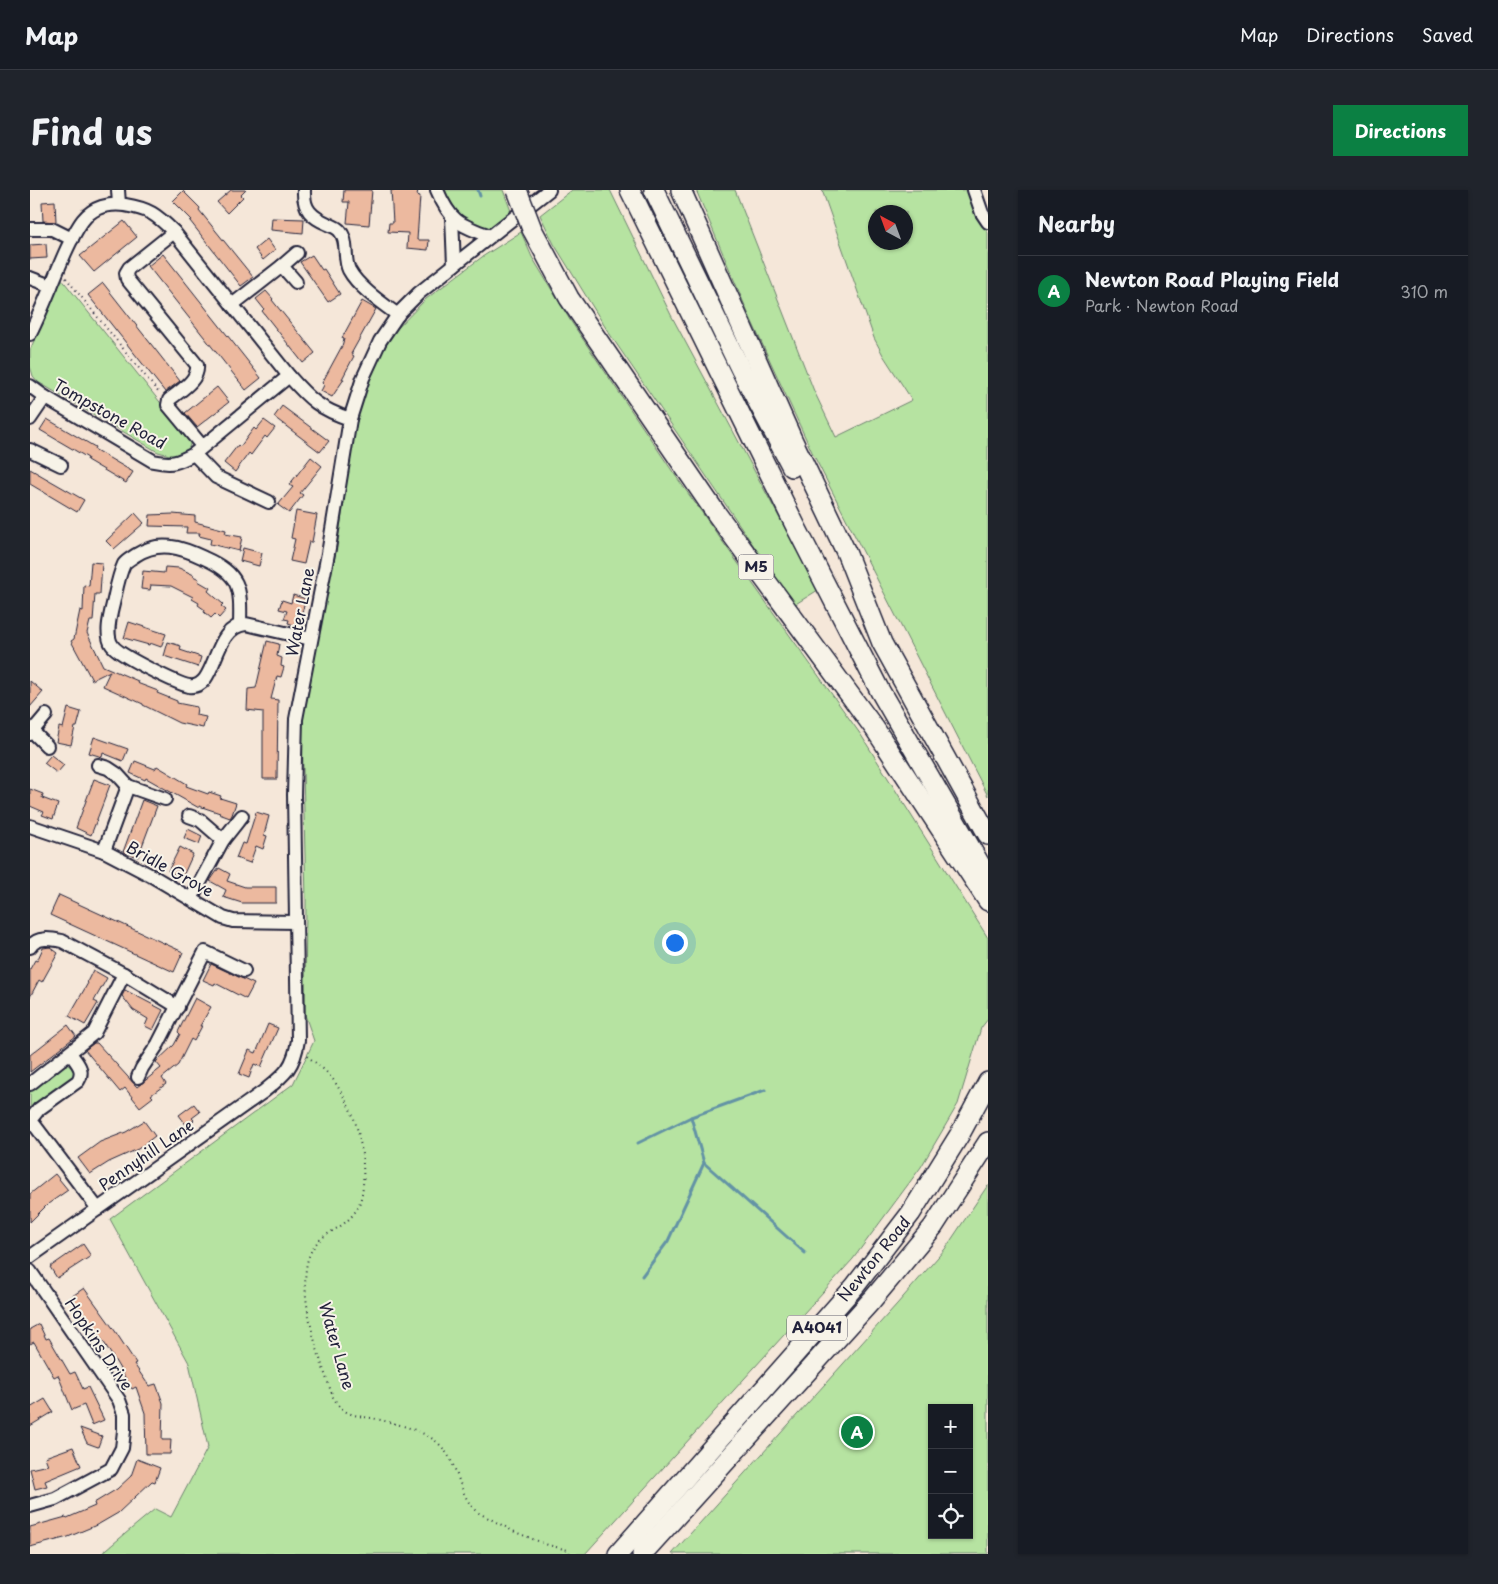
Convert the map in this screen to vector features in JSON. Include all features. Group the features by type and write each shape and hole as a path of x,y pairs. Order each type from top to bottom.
{"highway":[{"name":"M5","path":"517,190 532,229 569,298 716,513 875,729 988,901"},
{"path":"630,190 794,525 876,683 988,878"},
{"path":"654,190 741,370 876,628"},
{"path":"681,190 792,439 846,552 882,644 988,836"},
{"name":"Newton Road","path":"618,1554 860,1278 911,1213 960,1134 988,1082"},
{"name":"Newton Road","path":"642,1554 872,1300 933,1227 988,1142"}],"street":[{"path":"118,190 119,204"},
{"path":"304,190 303,198 313,217 338,229 344,239 350,271 370,295 398,315"},
{"path":"437,190 442,203 452,217 460,224 490,236"},
{"name":"Water Lane","path":"281,1078 292,1063 298,1040 294,795 296,719 329,548 350,419 363,378 380,341 398,315 419,294 454,265 549,190"},
{"path":"974,190 982,213 988,222"},
{"path":"30,332 72,239 84,219 94,210 104,205 119,204 138,207 151,212 174,232 308,398 322,408 350,419"},
{"path":"452,217 454,265"},
{"path":"30,229 52,229 72,239"},
{"path":"168,405 169,400 195,378 198,372 197,365 127,279 126,273 129,268 174,232"},
{"path":"232,305 297,253"},
{"path":"282,266 296,282"},
{"path":"30,278 51,286"},
{"name":"Tompstone Road","path":"30,386 45,397 153,461 168,464 178,462 198,450 289,376"},
{"path":"31,416 45,397"},
{"name":"Tompstone Road","path":"168,405 198,450"},
{"path":"30,450 61,465"},
{"path":"198,450 216,477 269,502"},
{"path":"240,624 240,592 233,577 224,568 188,550 162,546 146,549 126,562 119,575 109,633 112,645 122,654 179,683 191,687 202,683 227,632 240,624 311,639"},
{"path":"46,715 32,733 47,746"},
{"path":"98,765 108,768 117,774 128,786 165,799"},
{"path":"104,851 128,786"},
{"path":"189,816 200,820 223,840"},
{"path":"191,899 223,840 242,816"},
{"name":"Bridle Grove","path":"30,826 104,851 152,876 223,918 233,921 296,922"},
{"path":"31,944 52,939 62,941 124,974 178,1007"},
{"path":"138,1077 158,1044 206,952 244,971"},
{"path":"30,1084 94,1033 124,974"},
{"path":"70,1053 81,1067 82,1076 78,1082 39,1109 30,1119 98,1209"},
{"name":"Pennyhill Lane","path":"30,1257 281,1078"},
{"name":"Hopkins Drive","path":"30,1271 119,1400 124,1414 122,1448 111,1469 55,1499 30,1506"}],"path":[{"path":"58,269 168,405"},
{"name":"Water Lane","path":"297,1049 323,1068 334,1081 353,1116 364,1174 362,1191 355,1213 342,1226 326,1234 314,1245 306,1266 307,1312 333,1397 345,1411 399,1425 424,1434 434,1440 450,1456 472,1508 515,1532 548,1545 568,1550 570,1554"}],"green space":[{"path":"444,190 503,190 511,211 486,230 460,216"},
{"path":"572,190 610,190 671,315 818,590 794,605 607,330 554,244 540,215"},
{"path":"696,190 735,190 814,391 836,437 912,400 874,338 822,190 969,190 977,214 988,233 988,796 812,452 748,313"},
{"path":"521,232 532,257 570,320 675,475 861,735 988,938 988,1019 981,1028 958,1104 921,1167 853,1259 585,1554 101,1554 155,1509 171,1517 208,1447 189,1363 110,1219 293,1084 314,1041 305,1015 306,901 302,724 316,642 337,548 349,451 359,404 375,366 392,334 426,299 482,257"},
{"path":"61,278 191,441 188,451 174,456 158,452 38,382 33,376 30,366 30,350"},
{"path":"68,1065 77,1074 30,1111 30,1092 63,1066"},
{"path":"988,1185 988,1554 672,1554 945,1249"}],"building":[{"path":"231,190 246,190 241,195 243,197 227,213 217,202"},
{"path":"344,190 372,190 369,225 347,223 349,202 343,202"},
{"path":"391,190 418,190 417,195 420,196 417,240 429,240 428,250 407,248 408,233 388,232 389,223 393,223"},
{"path":"183,191 200,208 199,210 253,277 241,286 190,221 192,220 173,201"},
{"path":"55,201 56,222 43,221 42,202"},
{"path":"272,218 304,219 303,233 271,230"},
{"path":"124,221 137,237 94,272 80,256"},
{"path":"267,239 275,250 263,260 255,249"},
{"path":"46,244 47,258 30,259 30,245"},
{"path":"163,254 261,378 246,390 148,266"},
{"path":"312,255 322,270 324,269 340,294 328,302 300,262"},
{"path":"103,283 180,381 165,392 88,295"},
{"path":"266,291 315,353 303,363 262,311 264,309 256,299"},
{"path":"362,301 376,309 351,354 354,356 342,379 344,379 332,397 321,391 324,385 322,383 342,346 344,339 342,338"},
{"path":"217,387 229,402 197,427 185,413"},
{"path":"282,406 329,441 320,452 274,417"},
{"path":"47,419 133,472 126,483 40,430"},
{"path":"264,420 275,428 267,438 265,436 251,455 249,453 235,472 224,463 238,445 240,447 254,428 256,430"},
{"path":"311,457 322,466 300,493 303,495 289,513 278,505 293,487 289,485"},
{"path":"30,469 84,500 77,512 30,484"},
{"path":"296,511 317,515 312,542 309,542 304,564 290,561 295,539 291,538"},
{"path":"135,513 144,523 114,549 106,541"},
{"path":"173,514 195,516 195,522 226,530 225,534 242,537 239,551 210,544 211,539 199,536 200,533 186,533 187,527 149,526 150,515"},
{"path":"243,548 262,553 259,566 240,561"},
{"path":"91,562 102,563 100,594 95,594 93,621 90,621 87,633 103,666 158,691 157,693 177,701 177,703 197,707 196,715 206,717 203,728 179,723 103,686 110,671 92,680 71,641 74,639 80,610 83,611 84,585 89,586"},
{"path":"165,567 179,568 194,575 199,579 198,581 210,588 208,591 223,604 221,606 226,610 219,618 215,614 211,618 198,605 199,603 192,599 193,597 171,586 151,585 150,590 141,589 143,571 164,573"},
{"path":"293,595 306,599 298,626 288,623 289,620 284,619 287,611 279,609 282,600 291,603"},
{"path":"129,622 166,634 161,647 124,638"},
{"path":"267,641 279,644 277,656 282,658 281,666 284,667 281,677 277,676 271,699 278,700 277,779 263,779 263,712 247,710 248,689 256,688"},
{"path":"168,642 181,646 180,650 201,657 198,667 164,656"},
{"path":"30,681 43,692 30,707"},
{"path":"68,708 81,712 71,745 56,742 59,727 63,728"},
{"path":"94,737 128,749 123,761 103,753 102,757 89,753"},
{"path":"51,755 64,765 57,773 44,763"},
{"path":"135,761 155,769 157,766 187,784 186,786 208,794 209,792 221,796 220,798 236,803 232,815 230,818 199,806 199,808 146,778 145,780 130,773"},
{"path":"94,779 110,785 91,835 76,828"},
{"path":"30,789 43,794 42,798 58,804 53,819 42,815 44,812 30,806"},
{"path":"142,800 157,806 138,857 123,852"},
{"path":"256,812 269,816 264,835 267,836 263,849 256,846 250,863 236,858 242,843 246,844"},
{"path":"188,829 202,836 199,844 184,838"},
{"path":"180,847 193,854 182,878 168,871"},
{"path":"219,868 230,874 227,881 245,887 276,887 276,903 242,903 223,897 226,890 210,881"},
{"path":"59,895 183,952 174,972 50,915"},
{"path":"50,947 58,953 42,982 39,980 30,997 30,969 35,960 37,961 43,948"},
{"path":"211,964 254,984 246,999 215,983 214,985 203,980"},
{"path":"93,970 107,978 94,1001 98,1003 85,1025 69,1016 88,983"},
{"path":"125,990 163,1010 153,1030 145,1026 148,1019 133,1010 122,996"},
{"path":"195,998 211,1007 200,1026 202,1026 194,1041 191,1039 178,1065 162,1078 166,1084 151,1095 153,1097 140,1107 125,1088 120,1092 85,1050 94,1043 97,1043 137,1087 161,1068 156,1062 174,1045 180,1034 178,1032"},
{"path":"268,1024 278,1028 261,1067 254,1064 249,1078 239,1074 249,1050 256,1053"},
{"path":"68,1025 76,1036 30,1072 30,1055"},
{"path":"194,1104 200,1112 192,1118 194,1120 187,1126 179,1115"},
{"path":"144,1121 155,1136 138,1149 109,1162 90,1174 78,1158 100,1142 126,1132"},
{"path":"55,1174 68,1190 48,1204 30,1222 30,1194"},
{"path":"83,1244 91,1256 57,1278 50,1267"},
{"path":"84,1288 115,1331 149,1386 156,1384 163,1403 162,1440 171,1440 170,1454 146,1454 145,1413 136,1387 132,1389 105,1344 71,1297"},
{"path":"39,1324 46,1339 49,1338 70,1374 75,1372 83,1389 88,1387 104,1420 92,1425 84,1405 72,1410 58,1375 54,1377 34,1342 30,1344 30,1329"},
{"path":"45,1399 53,1412 30,1426 30,1408"},
{"path":"80,1428 102,1436 98,1447 87,1443"},
{"path":"73,1447 81,1466 45,1481 47,1486 35,1489 30,1469 48,1465 45,1457"},
{"path":"137,1459 160,1468 155,1482 152,1481 118,1513 99,1524 68,1537 30,1547 30,1527 67,1518 95,1506 94,1503 117,1489 131,1476"}],"waterway":[{"path":"478,190 480,196"},
{"path":"638,1143 691,1117 765,1090"},
{"path":"691,1117 704,1163 805,1253"},
{"path":"642,1276 668,1241 704,1163"}],"place":[{"name":"Newton Road Playing Field","path":"857,1432"}]}
